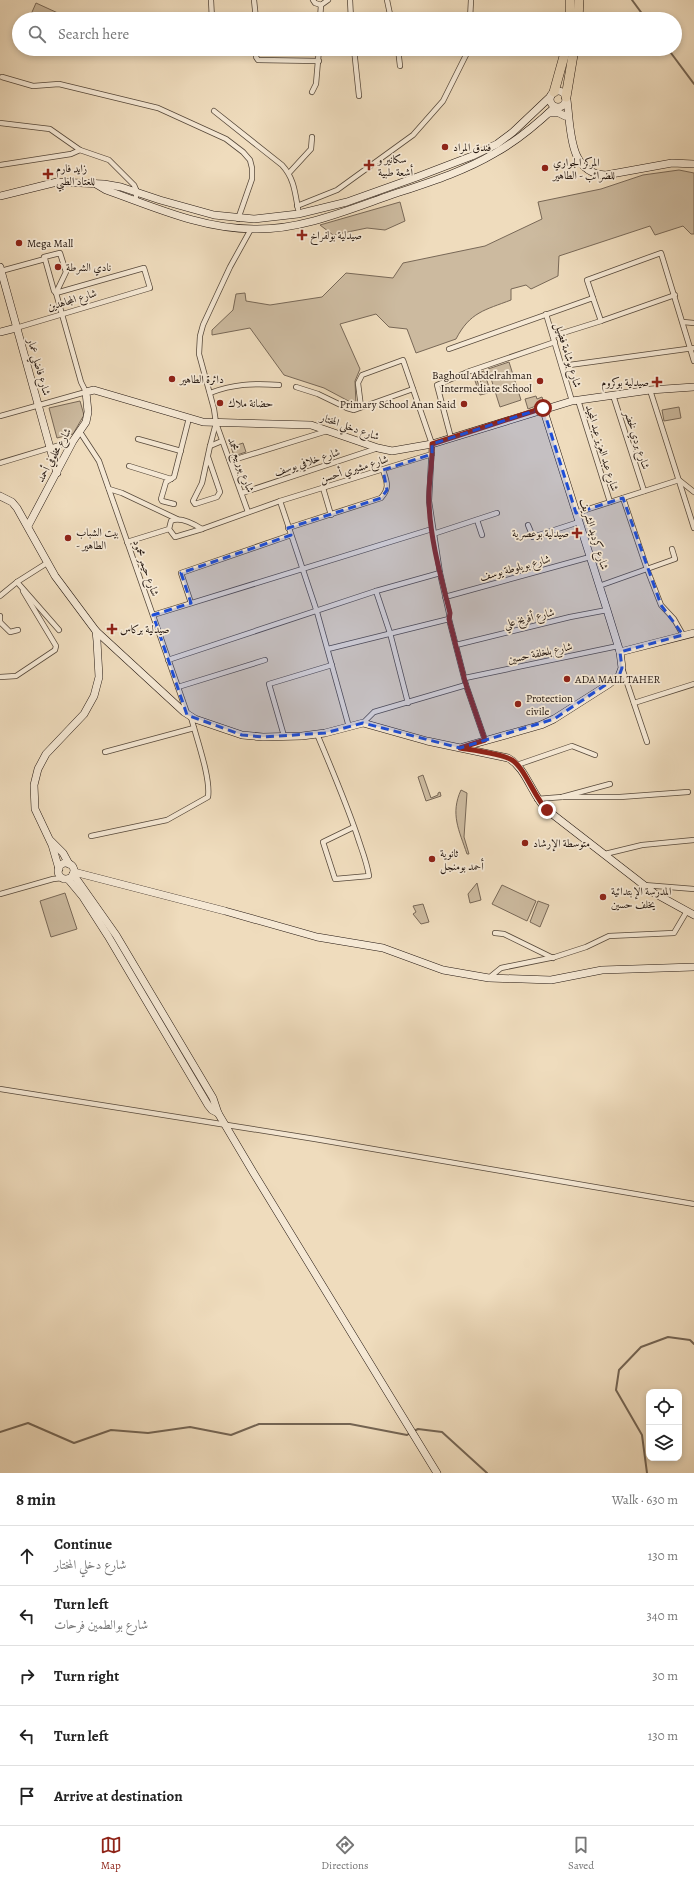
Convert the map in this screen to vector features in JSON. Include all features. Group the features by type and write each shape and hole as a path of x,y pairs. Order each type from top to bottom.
{"highway":[{"path":"570,0 570,12"},
{"path":"578,0 578,12"},
{"path":"552,94 564,56"},
{"path":"566,99 573,56"}],"main road":[{"path":"0,196 51,182 64,181 111,185 214,216 238,219 269,219 298,214 347,202 472,156 497,144 513,132 552,94 562,92 566,99 575,153 578,161 588,171 598,175 606,175 672,163 694,164"},
{"path":"552,94 550,102 558,107 570,125"},
{"path":"96,184 106,190 191,220 230,228 278,228 330,216 450,175 496,153 549,113 558,107 565,105 566,99"},
{"path":"549,113 565,116"},
{"name":"شارع فاضلي عمار","path":"1,269 16,328 57,472"},
{"name":"شارع المجاهدين","path":"0,332 16,328"},
{"name":"شارع دخلي المختار","path":"86,392 94,390 99,391 202,422 311,425 378,448 392,451 432,444 543,408 575,400 650,390 694,388"},
{"name":"شارع مخلوفي أحمد","path":"28,526 87,417 86,392"},
{"name":"شارع كرديد الشريف","path":"543,408 619,649 622,668"},
{"path":"0,496 12,502 28,526 47,563 96,631 189,716 242,735 284,736 316,734 363,723 427,741 508,758 517,765 537,799 547,810 654,893 694,915"},
{"path":"96,631 99,677 94,696 84,714 46,754 35,776 33,793 35,809 66,874 83,896 108,936 208,1105 212,1110 218,1113"},
{"path":"619,649 694,633"},
{"path":"460,748 541,725 554,719 609,684 619,676 622,668"},
{"path":"50,840 59,848 69,864 73,867 66,874"},
{"path":"69,864 64,864 66,874 80,883 116,935 213,1098 218,1113 225,1125 314,1274 423,1448 437,1473"},
{"path":"66,874 87,875 317,937 383,948 443,970 489,978 551,980 602,970 694,967"},
{"path":"80,883 87,875"}],"street":[{"path":"211,0 212,12"},
{"path":"254,0 255,12"},
{"path":"313,0 315,3 321,5"},
{"path":"321,5 328,0"},
{"path":"350,0 351,12"},
{"path":"387,0 390,12"},
{"path":"470,12 471,0"},
{"path":"320,12 321,5"},
{"path":"256,56 258,60 319,62"},
{"path":"312,92 316,84 319,56"},
{"path":"355,56 360,96"},
{"path":"399,56 400,66"},
{"path":"297,206 337,190 414,135 443,101 466,56"},
{"path":"2,77 33,86 59,84 158,108 226,139 243,152 250,160 252,168 252,179 238,219"},
{"path":"214,111 282,165 289,173 294,186 298,214"},
{"path":"1,123 50,129 80,150 109,160 130,179 137,192 135,200"},
{"path":"289,173 311,149 312,136"},
{"path":"0,165 70,154 80,150"},
{"name":"شارع بوربيع محمد","path":"248,512 216,423 210,393 199,354 200,336 203,325 230,267 251,229"},
{"path":"1,269 45,259 44,257 60,253 66,272 56,293"},
{"path":"601,321 587,280 661,253 692,348 694,361"},
{"path":"45,259 81,382 86,392"},
{"name":"شارع المجاهدين","path":"16,328 150,288 144,268 56,293"},
{"path":"553,336 675,295"},
{"path":"449,349 593,298"},
{"name":"شارع بوشامة فضيل","path":"546,314 562,366 575,400"},
{"path":"683,322 694,323"},
{"path":"451,438 437,385 474,369 554,342"},
{"path":"562,366 692,348"},
{"path":"361,407 358,383 362,375 404,360 432,444 429,501 432,531 450,613 449,619 466,685 485,740"},
{"path":"210,393 242,384 279,385"},
{"path":"296,388 318,394 354,410 413,390"},
{"path":"650,390 694,528"},
{"name":"شارع دخلي المختار","path":"0,416 86,392"},
{"name":"شارع بردي لخضر","path":"613,395 644,491"},
{"name":"شارع عبد العزيز عبد المجيد","path":"575,400 610,502"},
{"path":"174,504 162,501 160,499 166,482 174,477 189,418"},
{"path":"208,457 220,492 217,497 195,504 193,501 202,483 210,446 216,423"},
{"path":"230,461 328,431"},
{"name":"شارع حيمر محمود","path":"80,432 99,461 168,660 194,728 209,791 208,797 167,820 91,836"},
{"path":"138,439 181,451"},
{"path":"0,463 73,441"},
{"path":"210,446 222,441"},
{"name":"شارع خلافي يوسف","path":"242,493 378,448"},
{"name":"شارع مشيري أحسن","path":"169,529 175,537 280,501 432,454"},
{"path":"129,466 171,479"},
{"path":"288,528 382,498 387,490 388,483 383,470"},
{"path":"576,513 678,480"},
{"path":"678,480 694,492"},
{"path":"323,488 331,515"},
{"path":"109,490 122,493 178,520 196,525 202,529"},
{"path":"623,498 661,605 674,619 683,635"},
{"path":"280,501 317,612 349,727"},
{"path":"153,615 303,569 497,513"},
{"path":"127,542 169,529 171,521 178,520"},
{"path":"477,520 482,535"},
{"path":"528,525 533,537 579,522"},
{"path":"191,603 181,573 291,535"},
{"path":"599,586 675,559 672,549"},
{"name":"شارع بويلوطة يوسف","path":"446,597 590,557"},
{"path":"0,596 17,582 47,563"},
{"path":"168,660 317,612 376,591 440,572"},
{"path":"0,678 16,676 55,650 56,646 17,582"},
{"path":"23,591 37,603 59,630"},
{"path":"376,591 390,633 408,703"},
{"name":"شارع أفريخ علي","path":"456,644 607,610"},
{"path":"0,616 0,623 10,632 18,630"},
{"path":"328,649 449,619"},
{"name":"شارع بلخلفة حسين","path":"465,678 619,649"},
{"path":"178,687 265,660"},
{"path":"284,736 269,684 332,665"},
{"path":"622,668 647,742"},
{"path":"634,703 694,684"},
{"path":"363,723 374,712 466,685"},
{"path":"105,752 194,728"},
{"path":"316,734 342,794 354,827 369,876 335,879 323,842 354,827"},
{"path":"517,765 572,746 595,755"},
{"path":"562,797 610,784"},
{"path":"537,799 562,797 620,797 688,792"},
{"path":"605,854 642,845 694,840"},
{"path":"0,894 66,874"},
{"path":"644,885 694,889"},
{"path":"489,978 501,968 553,958 586,947 609,936 674,933 687,911"},
{"path":"495,933 504,934 553,958"},
{"path":"0,1089 225,1125 694,1204"}],"highlighted area":[{"path":"543,408 576,513 623,498 661,605 683,635 620,652 622,668 619,676 554,719 460,748 363,723 325,733 263,737 242,735 187,715 153,615 191,603 181,573 291,535 288,528 381,498 387,490 383,470 432,454 432,444"}],"shaded area":[{"path":"36,3 56,12 32,12"},
{"path":"679,170 694,173 694,234 691,234 683,226 655,235 650,226 559,256 558,276 531,289 526,285 511,289 511,300 479,313 473,317 461,330 456,339 416,353 407,329 389,327 376,314 340,324 360,369 355,381 356,405 324,388 284,375 250,328 212,335 212,330 233,310 236,294 245,293 246,301 270,305 322,297 346,273 393,278 403,263 485,246 542,219 538,202 601,189 643,175"},
{"path":"400,202 405,221 385,230 367,228 333,235 320,225"},
{"path":"509,362 521,400 500,407 488,369"},
{"path":"484,371 489,387 483,389 478,373"},
{"path":"475,374 481,392 487,391 488,393 480,395 473,375"},
{"path":"536,396 537,399 542,397 544,403 528,409 525,399"},
{"path":"80,401 84,415 73,434 57,438 49,408"},
{"path":"679,407 681,418 664,421 662,410"},
{"path":"243,443 246,452 234,456 231,447"},
{"path":"423,775 431,798 438,795 440,792 441,796 426,801 418,777"},
{"path":"461,790 467,793 464,837 469,854 467,854 459,830 456,814 456,807"},
{"path":"477,883 481,900 470,903 468,894"},
{"path":"502,885 536,901 527,921 492,904"},
{"path":"65,893 77,929 51,937 40,901"},
{"path":"538,901 549,905 540,927 530,922"},
{"path":"423,904 429,922 421,924 413,914 416,912 413,906"}],"waterway":[{"path":"632,0 641,12"},
{"path":"673,56 694,84"},
{"path":"647,1473 642,1435 616,1390 619,1370 641,1347 668,1337 690,1340 694,1344"},
{"path":"0,1432 28,1423 74,1443 111,1430 148,1433 190,1427 231,1435 259,1424 350,1424 407,1435 410,1433"},
{"path":"414,1431 418,1429 442,1432 487,1473"}],"place":[{"name":"فندق المراد","path":"445,147"},
{"name":"سكانير و أشعة طبية","path":"369,165"},
{"name":"المركز الجواري للضرائب - الطاهير","path":"545,168"},
{"name":"زايد فارم للعتاد الطبي","path":"48,174"},
{"name":"صيدلية بولفراخ","path":"302,235"},
{"name":"Mega Mall","path":"19,243"},
{"name":"نادي الشرطة","path":"58,267"},
{"name":"دائرة الطاهير","path":"172,379"},
{"name":"Baghoul Abdelrahman Intermediate School","path":"540,381"},
{"name":"صيدلية بوكروم","path":"657,382"},
{"name":"حضانة ملاك","path":"220,403"},
{"name":"Primary School Anan Said","path":"464,404"},
{"name":"صيدلية بوعصرية","path":"577,533"},
{"name":"بيت الشباب - الطاهير","path":"68,538"},
{"name":"صيدلية بركاس","path":"112,629"},
{"name":"ADA MALL TAHER","path":"567,679"},
{"name":"Protection civile","path":"518,704"},
{"name":"متوسطة الإرشاد","path":"525,843"},
{"name":"ثانوية أحمد بومنجل","path":"432,859"},
{"name":"المدرسة الإبتدائية يخلف حسين","path":"603,897"}],"route":[{"path":"543,408 432,444 429,501 432,529 440,572 450,613 449,619 466,685 470,691 485,740 460,748 513,760 519,767 537,799 547,810"}]}
